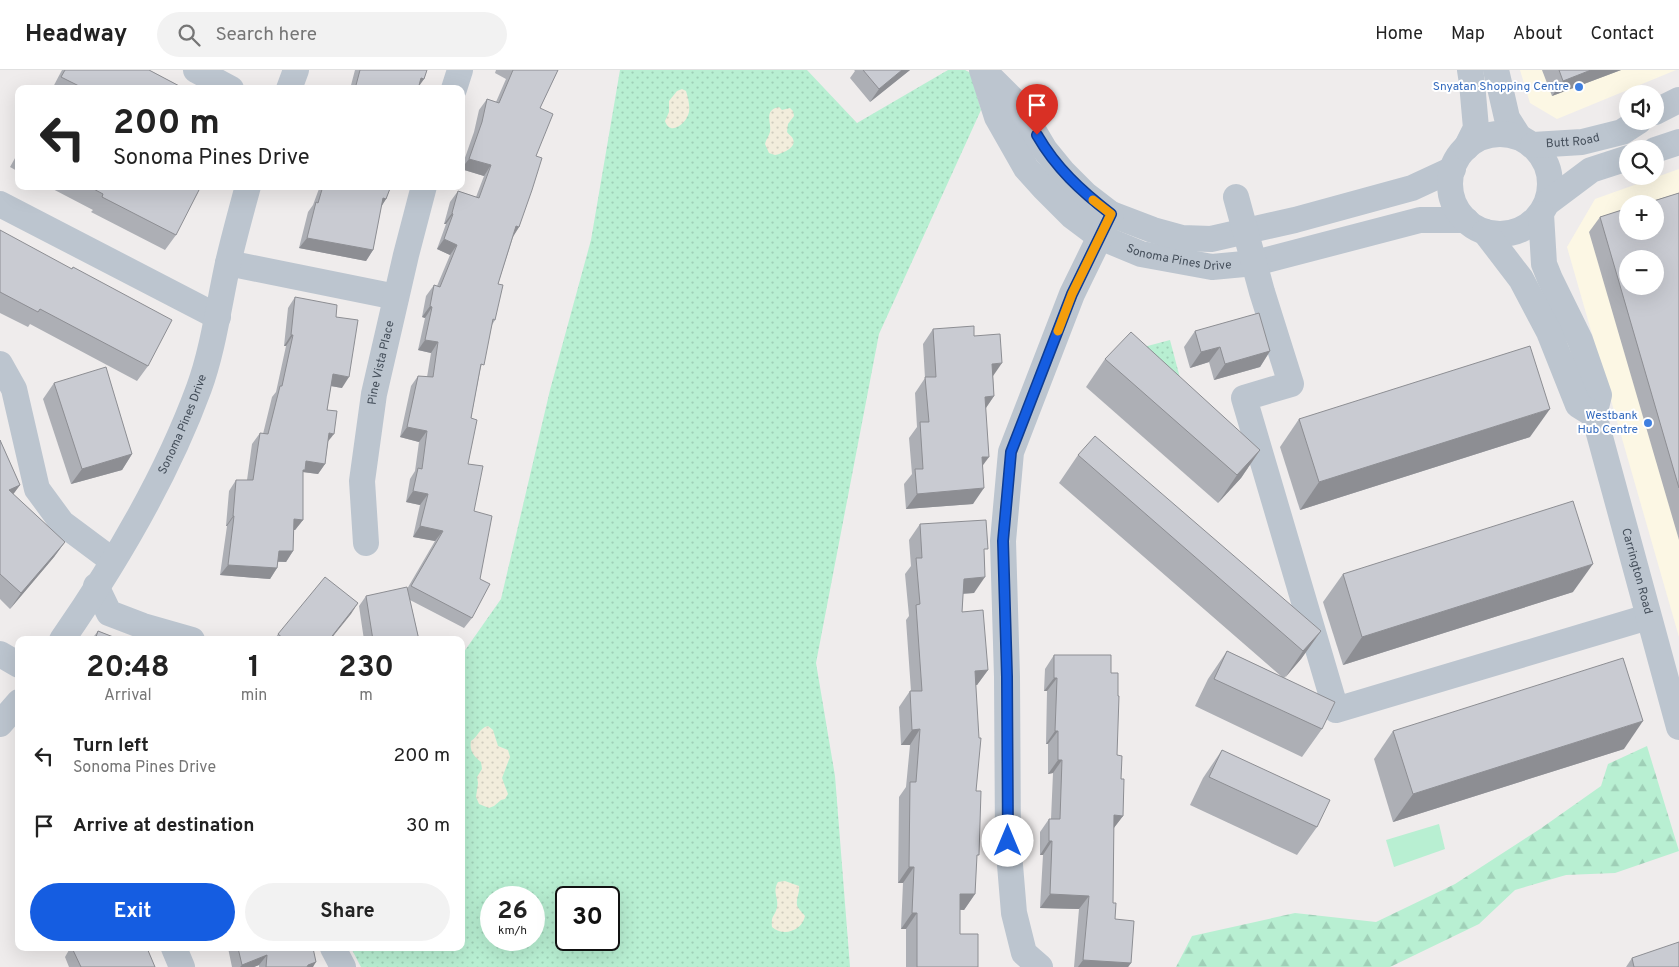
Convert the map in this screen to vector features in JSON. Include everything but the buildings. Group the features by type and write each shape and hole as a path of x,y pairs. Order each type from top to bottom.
{"street":[{"path":"196,70 224,85"},
{"path":"290,85 296,70"},
{"path":"455,85 460,70"},
{"name":"Sonoma Pines Drive","path":"982,70 1019,106 1045,150 1085,194 1111,214 1153,230 1182,238 1211,239 1246,233 1412,188 1459,158"},
{"name":"Sonoma Pines Drive","path":"982,70 997,117 1026,168 1065,209 1100,238 1140,254 1212,267 1255,263 1420,220 1475,226"},
{"path":"1470,70 1476,128 1459,158 1450,182 1452,196 1457,209 1475,226 1521,279 1549,332 1578,405 1594,415"},
{"path":"1496,70 1507,118 1526,141 1543,157 1549,172 1550,188 1544,208"},
{"path":"1664,108 1679,100"},
{"name":"Butt Road","path":"1526,141 1582,142 1625,130"},
{"path":"1459,158 1478,139 1491,134 1505,134 1526,141"},
{"path":"1664,147 1679,142"},
{"path":"1475,226 1500,234 1516,232 1530,225 1544,208 1591,170 1619,161"},
{"name":"Sonoma Pines Drive","path":"65,636 135,524 167,464 200,387 218,317 228,263 247,190"},
{"name":"Pine Vista Place","path":"366,543 362,481 374,394 423,190"},
{"path":"1236,197 1291,384 1244,398 1336,710 1648,617"},
{"path":"0,204 218,317"},
{"name":"Carrington Road","path":"1544,208 1544,264 1580,340 1599,396 1594,415 1679,727"},
{"path":"1027,962 1014,913 1008,841 1007,677 1003,541 1011,452 1072,294 1111,214"},
{"path":"228,263 396,297"},
{"path":"0,364 14,389 37,489 62,522 112,560"},
{"path":"96,586 108,613 178,636"},
{"path":"0,654 15,663"},
{"path":"0,724 15,707"},
{"path":"175,951 182,967"},
{"path":"335,951 343,967"}],"shaded area":[{"name":"Snyatan Shopping Centre","path":"1520,70 1676,70 1640,85 1619,85 1619,93 1557,119 1530,103"},
{"name":"Westbank Hub Centre","path":"1679,169 1679,637 1567,247 1595,199 1634,185 1664,185 1664,174"}],"green space":[{"path":"620,70 807,70 857,123 948,70 965,70 971,73 981,110 879,334 816,663 835,776 850,967 361,967 353,951 465,951 465,650 501,599 550,390 591,240"},
{"path":"1170,340 1185,397 1140,348"},
{"path":"1647,746 1679,851 1615,873 1566,875 1515,890 1479,924 1390,967 1176,967 1192,936 1295,913 1376,922 1455,884 1540,829 1601,786 1608,764"},
{"path":"1439,824 1445,849 1394,867 1386,840"}],"sand":[{"path":"682,89 687,93 689,104 688,116 678,127 671,128 667,126 665,121 669,112 669,101 677,91"},
{"path":"779,107 782,110 790,108 793,111 794,116 788,124 787,132 794,142 791,148 775,155 769,153 765,144 770,132 769,117 771,111"},
{"path":"488,726 493,730 498,746 508,750 510,757 502,778 508,794 505,799 489,808 479,804 476,797 477,777 482,769 481,762 476,758 471,748 471,741"},
{"path":"785,881 799,886 797,905 805,916 796,929 781,932 772,927 772,923 777,907 776,886 778,882"}],"slow traffic":[{"path":"1058,331 1072,294 1111,214 1093,200"}],"place":[{"name":"Snyatan Shopping Centre","path":"1579,87"},
{"name":"Westbank Hub Centre","path":"1648,423"}],"route":[{"path":"1008,841 1007,677 1003,541 1011,452 1072,294 1111,214 1085,194 1063,172 1045,150 1037,135"}]}
